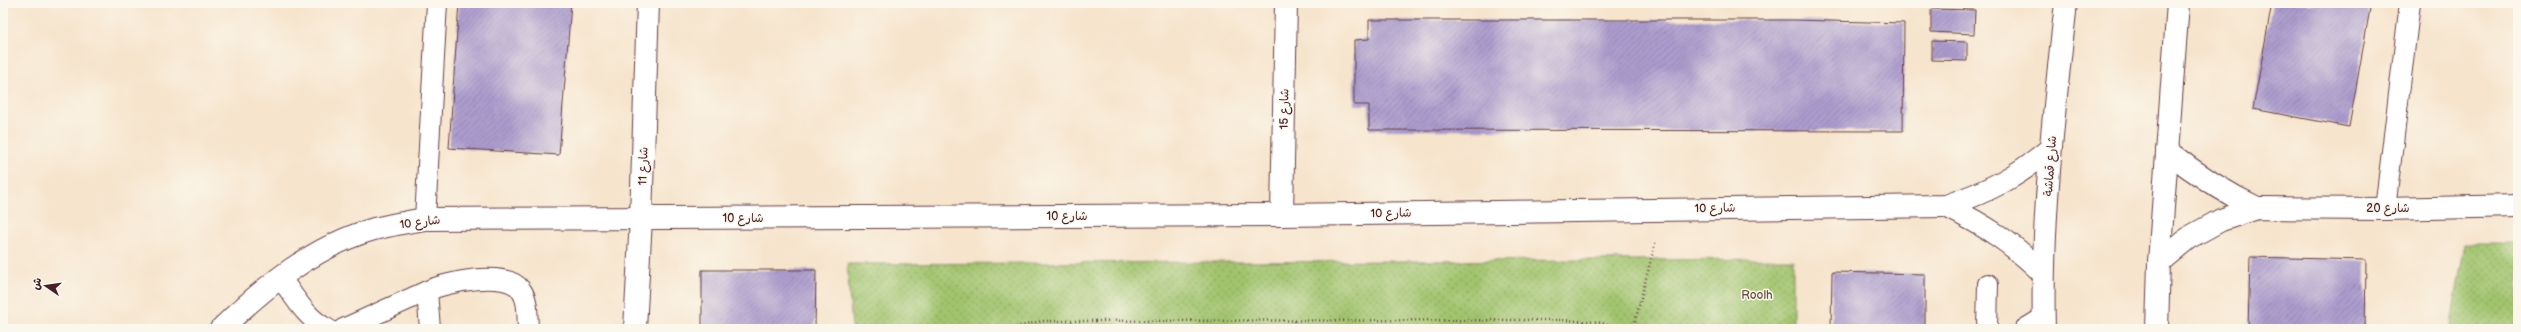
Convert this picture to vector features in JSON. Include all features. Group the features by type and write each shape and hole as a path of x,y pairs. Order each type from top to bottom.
{"street":[{"name":"شارع 11","path":"635,329 641,218 648,3"},
{"name":"شارع 15","path":"1282,215 1286,3"},
{"name":"شارع قماشة","path":"2043,323 2043,273 2050,149 2066,3"},
{"path":"2157,329 2159,262 2178,3"},
{"name":"شارع 10","path":"221,329 247,304 280,277 325,249 373,230 425,219 1282,215 1946,206 1984,193 2020,174 2050,149"},
{"name":"شارع 20","path":"2167,151 2195,174 2224,193 2257,208"},
{"name":"شارع 10","path":"1946,206 1982,224 2015,246 2043,273"},
{"name":"شارع 20","path":"2159,262 2188,238 2221,220 2257,208 2385,209 2518,206"}],"lane":[{"path":"425,219 437,3"},
{"path":"2385,209 2410,3"},
{"path":"280,277 310,317 318,325 328,329"},
{"path":"343,329 427,291 456,282 509,282 521,290 525,298 528,329"},
{"path":"1987,329 1988,284"},
{"path":"427,291 430,329"},
{"path":"2025,329 2043,323"}],"path":[{"path":"1633,329 1664,209"},
{"path":"1008,329 1042,322 1580,320 1621,329"},
{"path":"1295,321 1296,329"}],"green space":[{"path":"2465,243 2518,243 2518,329 2450,329"},
{"name":"Roolh","path":"1793,259 1793,329 852,329 847,264"}],"building":[{"path":"459,3 571,3 559,155 449,148"},
{"path":"2272,3 2371,3 2349,127 2253,109"},
{"path":"1931,9 1975,10 1974,34 1931,32"},
{"path":"1369,20 1793,20 1904,23 1903,131 1369,130 1369,105 1354,105 1354,40 1369,39"},
{"path":"1932,41 1967,42 1967,61 1932,60"},
{"path":"2250,257 2366,260 2365,329 2248,329"},
{"path":"702,270 816,270 815,329 702,329"},
{"path":"1832,272 1925,274 1925,329 1831,329"}]}
